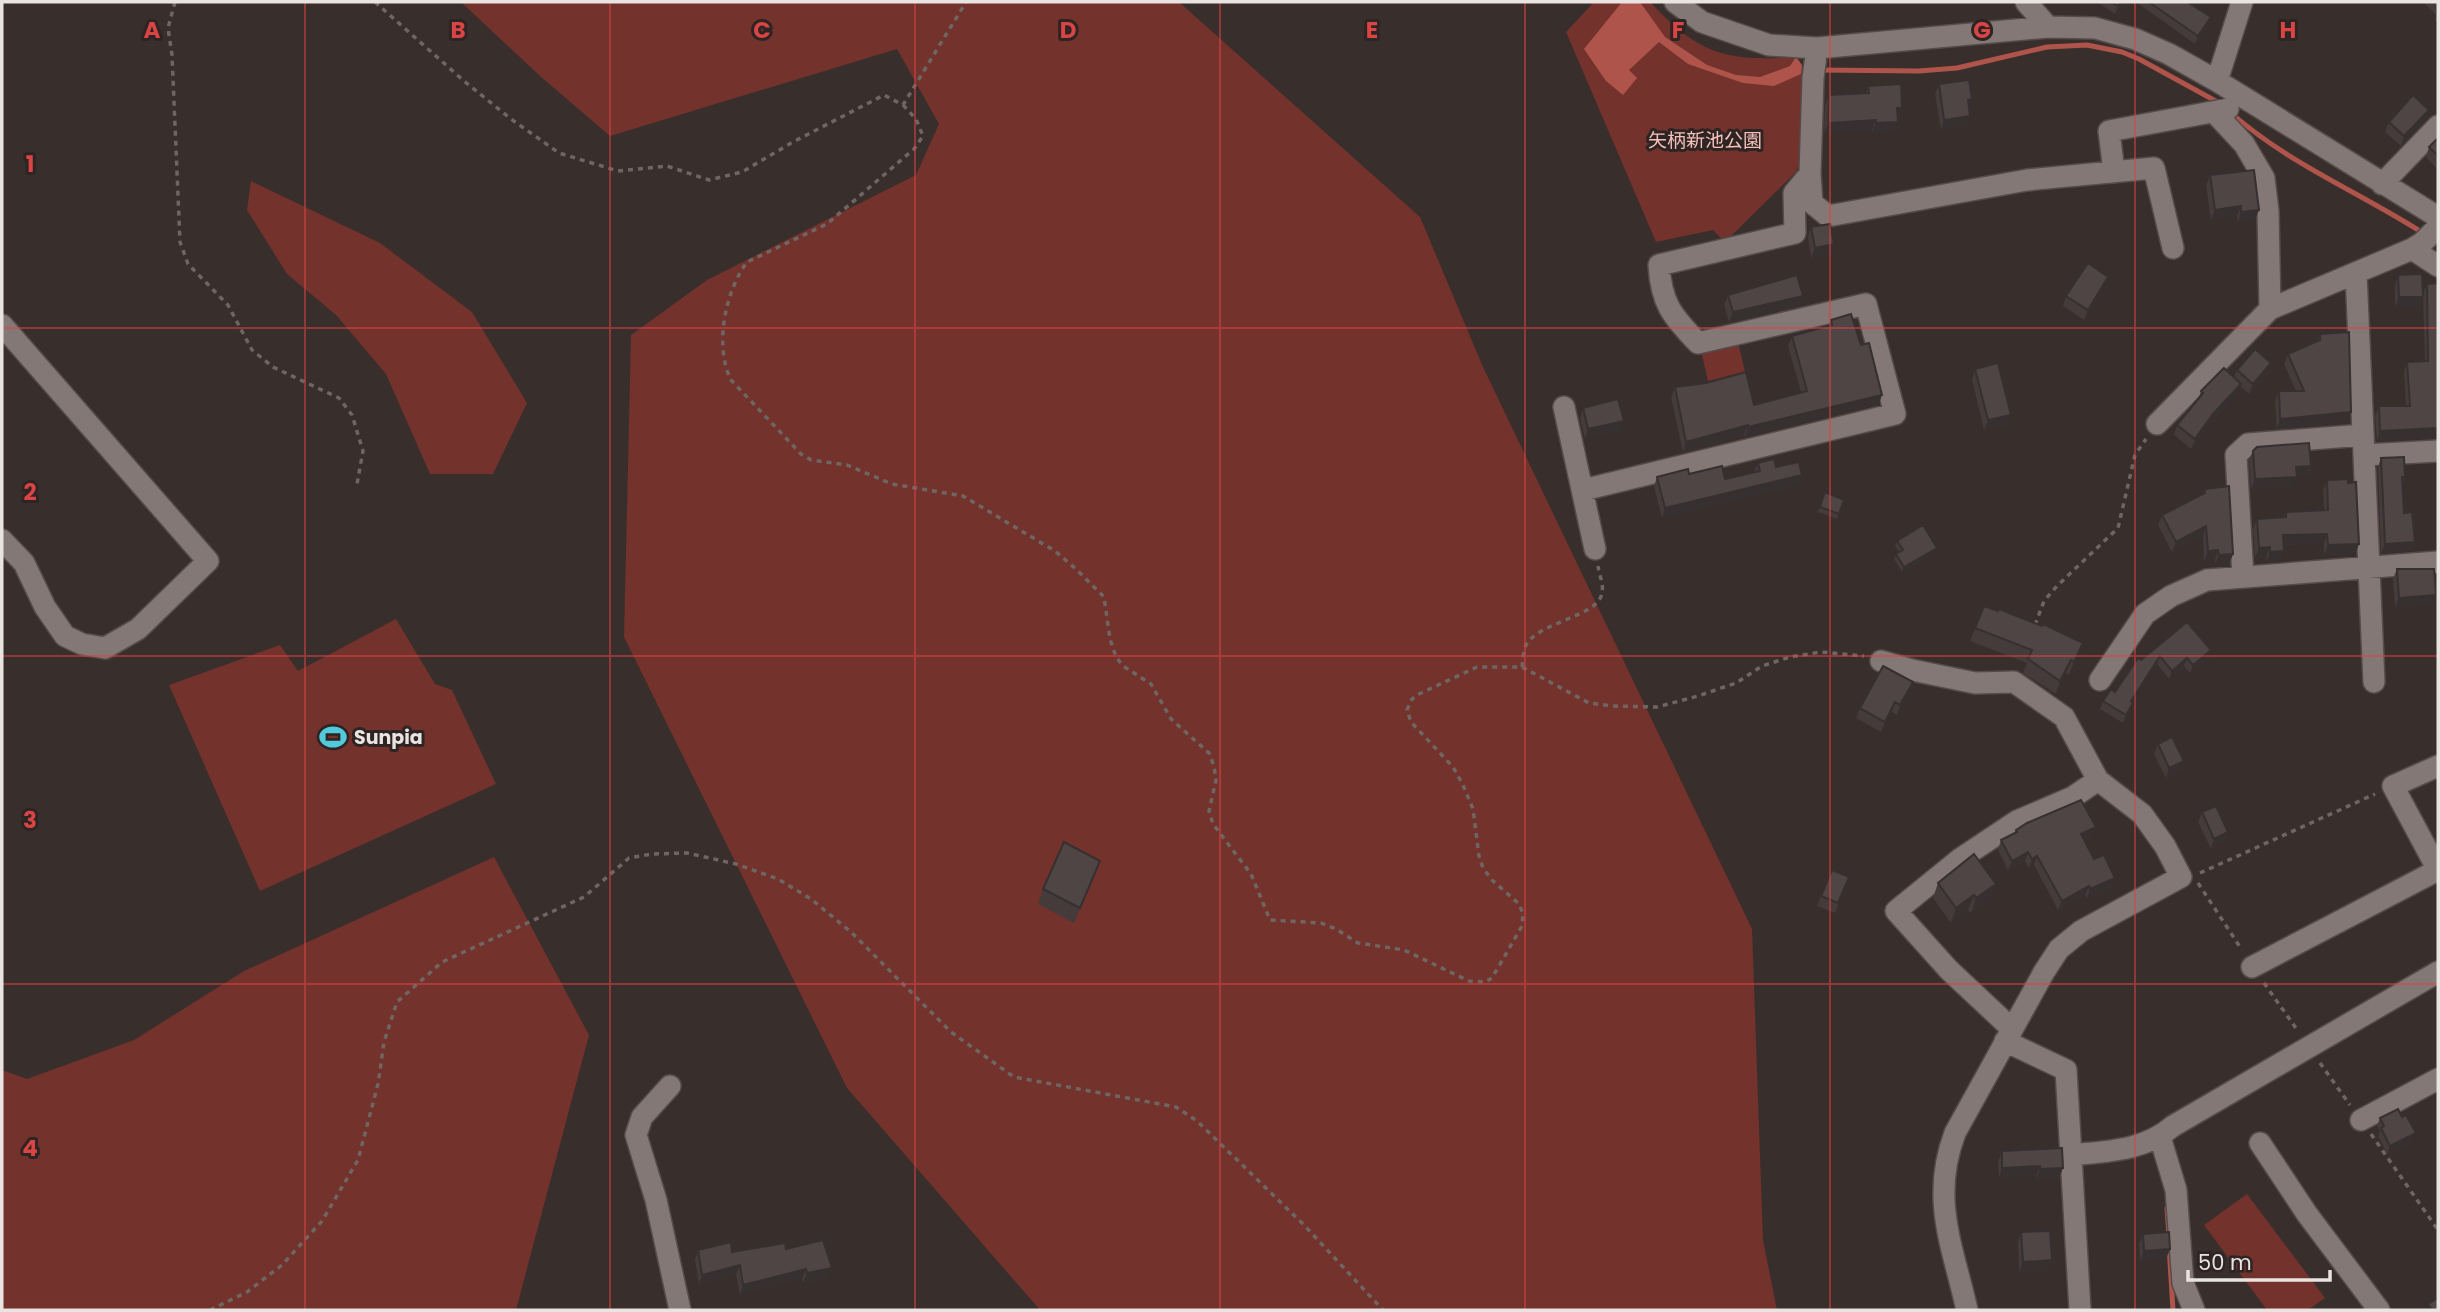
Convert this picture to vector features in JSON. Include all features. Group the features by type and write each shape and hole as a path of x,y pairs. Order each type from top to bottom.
{"street":[{"path":"1675,2 1703,22 1815,62 2048,26 2095,28 2135,39 2169,54 2217,81 2244,144 2263,178 2267,211 2270,309"},
{"path":"2026,2 2048,26"},
{"path":"2217,81 2242,2"},
{"path":"1815,62 1810,174 1812,203 1828,216 2026,180 2154,168 2173,248"},
{"path":"2114,172 2109,131 2229,107 2382,184 2429,234 2438,266"},
{"path":"2382,184 2438,126"},
{"path":"1583,490 1895,414 1866,303 1698,343 1675,319 1660,288 1659,265 1795,233 1794,193 1810,174"},
{"path":"2157,424 2270,309 2356,273 2429,234"},
{"path":"2356,273 2374,682"},
{"path":"2,325 208,561 138,628 106,648 82,644 65,636 45,607 24,563 2,540"},
{"path":"1564,407 1595,549"},
{"path":"2243,577 2236,455 2248,444 2364,445 2438,451"},
{"path":"2100,680 2145,614 2171,596 2207,580 2438,562"},
{"path":"1881,660 1912,670 1975,683 2014,682 2064,717 2098,780 2142,814 2165,846 2181,877 2081,931 2059,949 1955,1133 1946,1156 1946,1232 1967,1310"},
{"path":"2252,967 2438,870 2393,786 2438,766"},
{"path":"2080,1310 2066,1070 2009,1035 1896,911 1960,859 2017,821 2073,797 2098,780"},
{"path":"2071,1155 2132,1148 2160,1137 2173,1126 2438,972"},
{"path":"2361,1120 2438,1079"},
{"path":"670,1086 642,1117 636,1135 656,1200 680,1310"},
{"path":"2160,1137 2176,1190 2183,1283 2194,1310"},
{"path":"2260,1143 2307,1214 2379,1310"}],"path":[{"path":"175,2 168,28 172,55 180,242 188,264 228,305 252,350 273,367 339,398 352,415 363,452 357,484"},
{"path":"375,2 474,89 559,153 618,171 667,166 709,180 743,172 793,142 884,95 903,105 916,119 923,136 914,149 827,224 747,262 739,273 728,306 723,335 724,366 731,380 801,454 811,460 847,465 892,484 963,496 1055,551 1104,597 1110,639 1116,657 1123,666 1151,684 1171,719 1209,753 1216,780 1209,811 1213,824 1251,874 1270,920 1321,923 1358,943 1404,950 1469,981 1485,982 1492,978 1522,926 1523,913 1515,900 1492,880 1483,868 1473,809 1463,786 1453,767 1411,722 1407,710 1412,699 1419,694 1477,667 1522,667 1589,703 1657,707 1723,687 1762,666 1790,657 1821,652 1856,654 1881,660"},
{"path":"903,105 966,2"},
{"path":"2031,636 2044,601 2118,528 2135,455 2157,424"},
{"path":"1522,667 1525,648 1541,630 1587,609 1599,600 1603,592 1595,549"},
{"path":"2181,877 2193,876 2393,786"},
{"path":"210,1310 247,1292 282,1265 322,1221 358,1160 377,1084 384,1042 397,1002 442,961 584,897 629,858 687,853 736,864 778,879 811,899 851,932 951,1032 1014,1077 1176,1107 1197,1121 1304,1225 1382,1310"}],"green space":[{"path":"461,2 1179,2 1420,217 1483,367 1752,929 1763,1240 1777,1310 1040,1310 847,1088 624,637 631,335 707,280 916,175 939,124 897,49 610,136 540,76"},
{"name":"矢柄新池公園","path":"1594,2 1650,2 1684,33 1715,51 1750,58 1796,57 1802,65 1802,158 1796,172 1725,242 1713,230 1656,242 1566,32"},
{"path":"251,181 380,243 472,312 527,403 493,474 430,474 386,374 336,315 287,274 247,210"},
{"path":"1738,342 1745,372 1708,381 1701,351"},
{"name":"Sunpia","path":"396,619 435,684 452,690 496,784 260,891 169,685 280,645 298,671"},
{"path":"494,857 589,1035 516,1310 2,1310 2,1070 27,1079 134,1040 244,971"},
{"path":"2247,1194 2325,1298 2308,1310 2267,1310 2204,1225"}],"shaded area":[{"path":"1622,2 1640,2 1665,37 1707,65 1736,75 1760,77 1790,66 1796,57 1802,65 1801,74 1774,86 1743,83 1688,64 1659,42 1629,70 1637,78 1623,95 1606,81 1584,49"}],"building":[{"path":"2149,2 2187,2 2211,17 2198,36"},
{"path":"1969,80 1972,99 1968,100 1970,116 1944,120 1939,84"},
{"path":"1901,84 1902,108 1897,108 1898,122 1876,123 1876,120 1828,123 1829,95 1869,93 1868,86"},
{"path":"2413,95 2429,110 2404,136 2389,122"},
{"path":"2438,138 2438,156 2429,147"},
{"path":"2254,170 2259,210 2241,212 2241,206 2215,210 2210,175"},
{"path":"1830,224 1834,244 1815,248 1811,227"},
{"path":"2088,263 2108,277 2088,310 2066,296"},
{"path":"2422,274 2423,297 2399,297 2398,275"},
{"path":"1797,275 1803,296 1733,312 1728,295"},
{"path":"2438,283 2438,428 2380,431 2379,406 2410,406 2407,362 2428,361 2427,284"},
{"path":"1851,314 1861,345 1869,343 1882,395 1686,442 1675,387 1706,383 1746,372 1754,405 1807,391 1792,336 1832,325 1831,320"},
{"path":"2349,332 2351,412 2280,419 2279,391 2304,391 2288,354 2320,340 2320,334"},
{"path":"2255,349 2271,363 2253,384 2237,370"},
{"path":"1998,363 2011,415 1988,420 1975,369"},
{"path":"2224,368 2241,384 2213,414 2195,439 2177,425 2203,393 2201,391"},
{"path":"1618,399 1624,421 1588,429 1583,408"},
{"path":"2309,443 2311,466 2296,467 2297,477 2255,479 2253,451 2257,447"},
{"path":"2404,457 2404,513 2412,512 2415,542 2385,544 2381,458"},
{"path":"1774,459 1776,467 1799,462 1802,475 1665,508 1657,477 1688,469 1689,474 1722,466 1725,479 1760,471 1758,463"},
{"path":"2348,479 2348,483 2356,482 2359,544 2328,545 2327,534 2283,535 2284,551 2270,552 2270,547 2259,548 2257,519 2286,517 2286,512 2328,510 2327,480"},
{"path":"2229,486 2233,554 2219,555 2218,550 2208,551 2206,526 2176,542 2162,515 2205,493 2205,489"},
{"path":"1825,492 1844,500 1839,514 1820,507"},
{"path":"1923,525 1937,548 1904,567 1896,554 1903,550 1897,541"},
{"path":"2397,569 2434,569 2436,595 2399,598"},
{"path":"1984,606 2042,626 2043,624 2083,643 2074,662 2071,660 2060,681 2028,659 2032,650 1975,628"},
{"path":"2187,622 2211,650 2193,665 2187,658 2172,671 2160,656 2131,701 2133,703 2126,715 2103,701 2111,689 2115,692 2138,658 2141,660"},
{"path":"1883,666 1913,682 1900,705 1895,702 1885,722 1860,708"},
{"path":"2172,737 2184,761 2169,768 2158,744"},
{"path":"2081,800 2096,827 2081,834 2094,859 2104,855 2115,878 2090,889 2089,886 2062,901 2037,856 2032,859 2028,852 2012,861 2001,840 2027,823"},
{"path":"2216,806 2228,832 2214,839 2202,812"},
{"path":"1064,842 1100,861 1080,908 1043,889"},
{"path":"1974,854 1996,884 1956,908 1938,883"},
{"path":"1832,870 1849,877 1838,903 1821,896"},
{"path":"2398,1109 2402,1117 2406,1115 2416,1133 2390,1146 2381,1128 2384,1126 2380,1118"},
{"path":"2062,1148 2063,1168 2002,1168 2002,1151"},
{"path":"2050,1231 2052,1260 2023,1262 2021,1232"},
{"path":"2169,1232 2170,1249 2144,1251 2143,1234"},
{"path":"823,1240 832,1268 807,1273 806,1269 743,1285 740,1265 702,1275 698,1250 731,1242 732,1252 785,1243 786,1249"},
{"path":"2438,1298 2438,1310 2432,1310 2428,1304"}],"waterway":[{"path":"1819,70 1919,71 1957,68 2047,47 2087,45 2122,52 2139,59 2223,105"},
{"path":"2230,112 2275,147 2423,233"},
{"path":"2167,1208 2169,1236"},
{"path":"2169,1246 2173,1310"}],"place":[{"name":"Sunpia","path":"333,737"}]}
